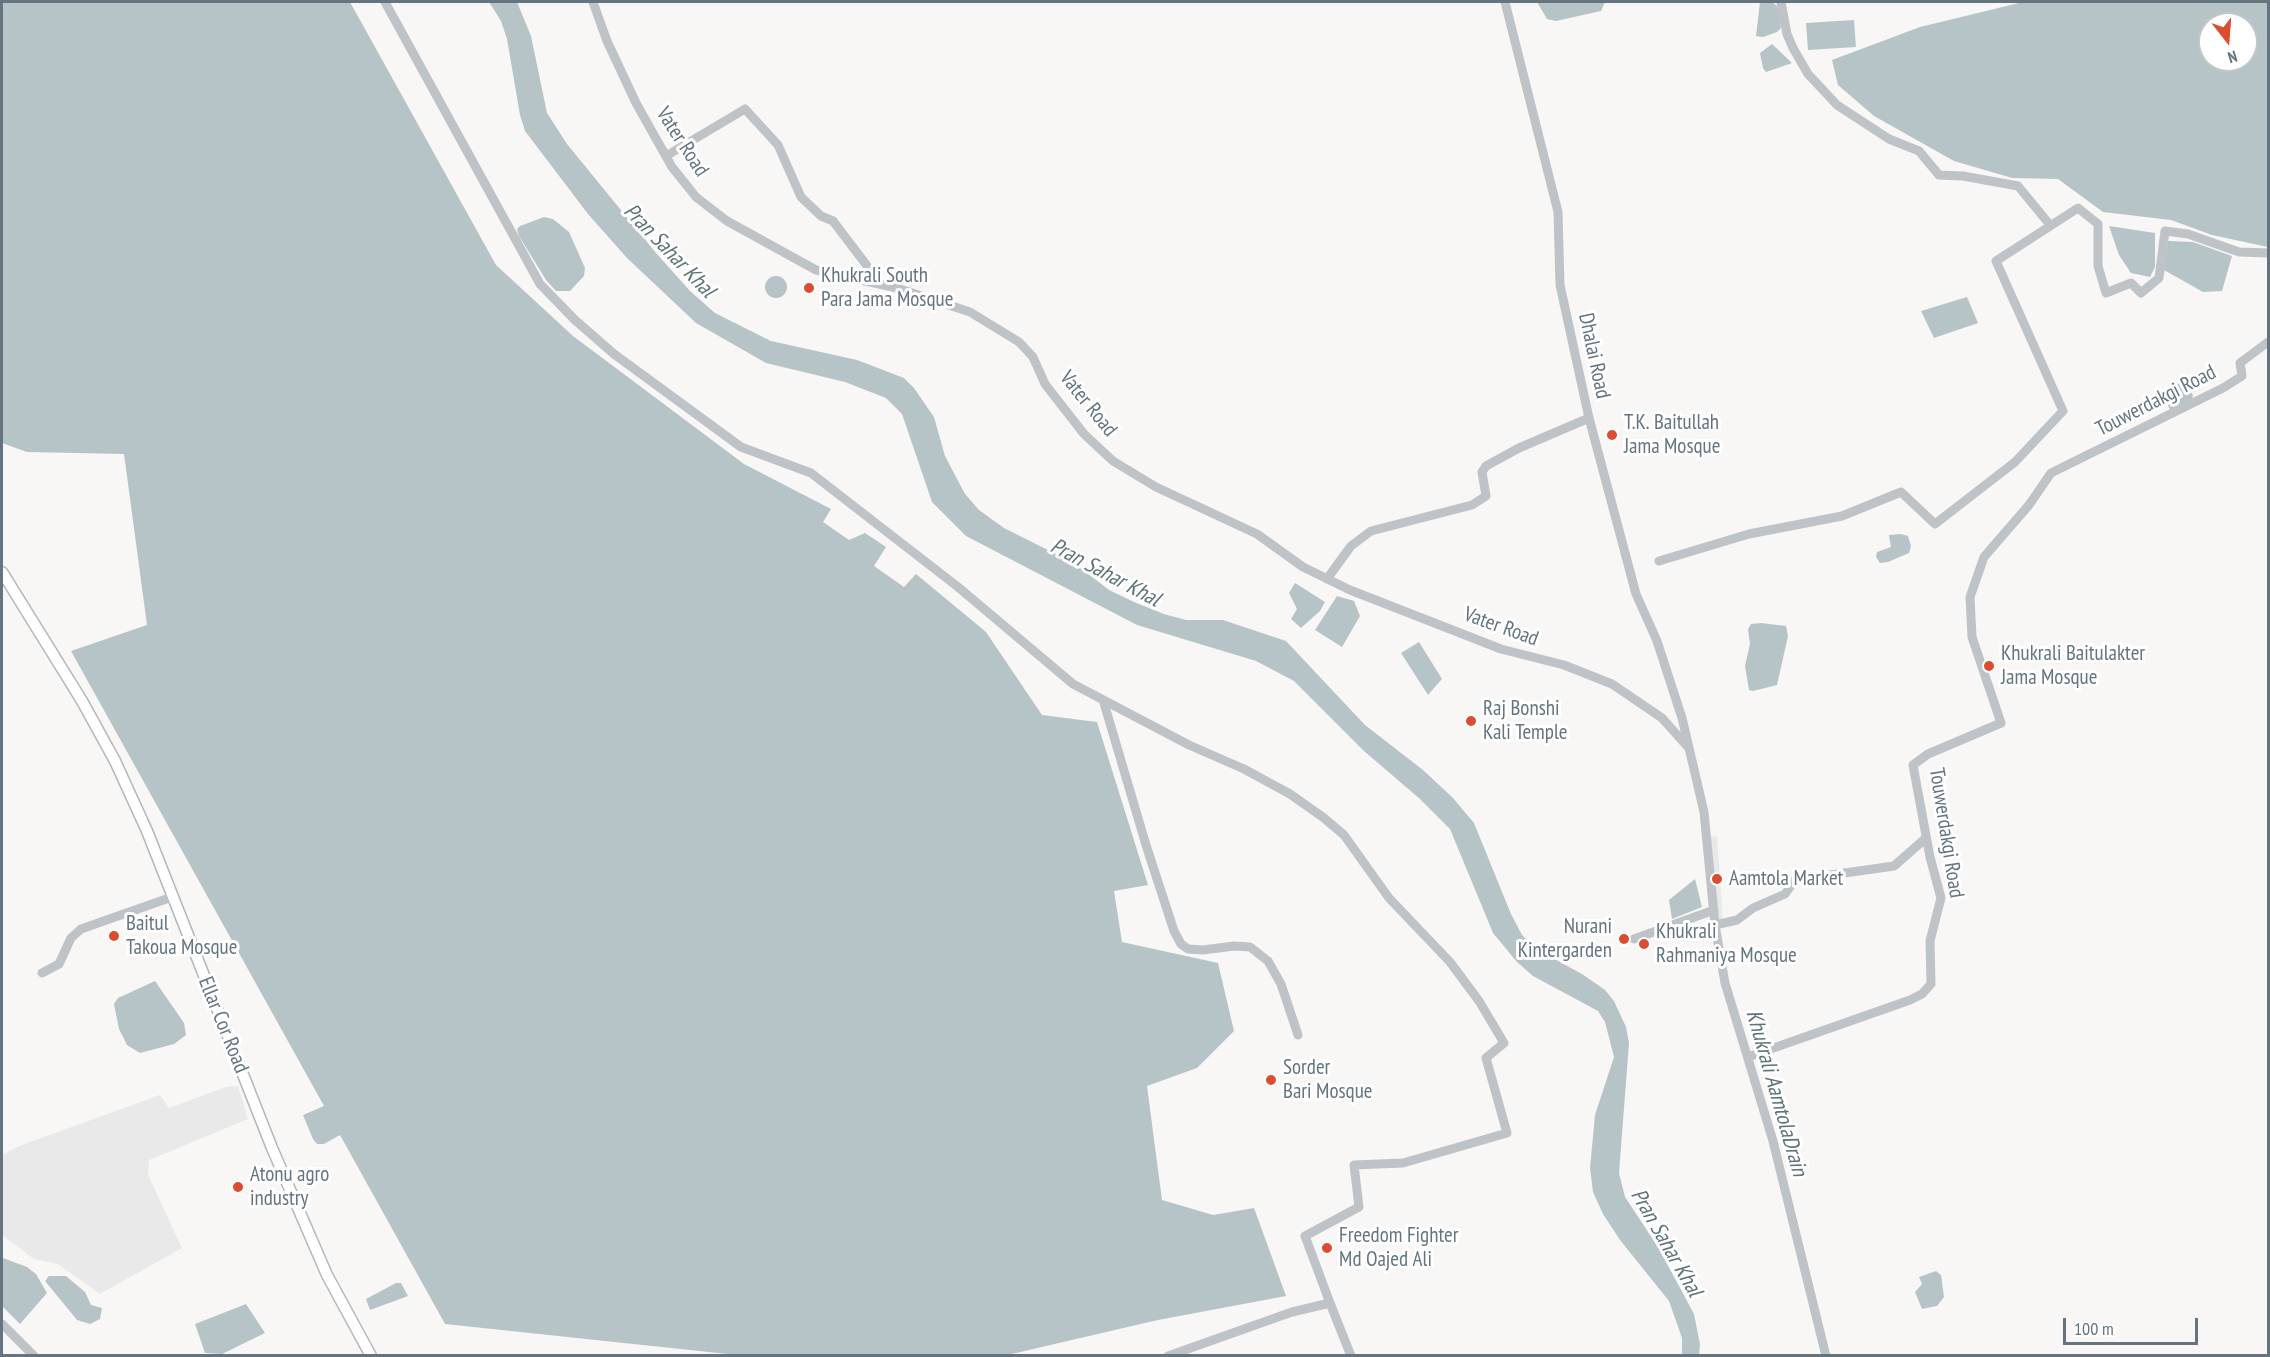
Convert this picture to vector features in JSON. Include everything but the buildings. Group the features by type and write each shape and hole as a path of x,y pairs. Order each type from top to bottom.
{"main road":[{"name":"Ellar Cor Road","path":"3,577 82,701 115,760 147,831 276,1159 327,1275 371,1356"}],"street":[{"path":"386,2 540,284 574,320 614,354 741,447 811,473 958,587 1073,684 1104,703 1290,794 1344,835 1389,898 1450,962 1479,1000 1504,1043 1486,1058 1507,1133 1403,1163 1354,1165 1359,1207 1305,1236 1352,1356"},
{"name":"Vater Road","path":"593,2 612,51 666,156 696,196 727,221 816,270 877,284 970,312 1001,329 1033,357 1045,384 1084,434 1113,461 1156,487 1257,534 1283,555 1327,579 1389,606 1501,649 1564,665 1612,684 1662,718 1687,746"},
{"name":"Dhalai Road","path":"1505,2 1558,212 1560,285 1589,418 1636,594 1657,641 1682,718 1704,812 1715,925 1725,983 1773,1141 1826,1356"},
{"path":"1781,2 1787,34 1793,48 1808,74 1837,105 1889,139 1919,151 1939,175 1963,176 2018,186 2050,225"},
{"path":"666,156 745,109 778,145 801,197 821,216 833,221 868,267 877,284"},
{"name":"Touwerdakgi Road","path":"1659,561 1749,534 1842,516 1901,492 1935,524 2015,462 2063,411 1996,261 2079,208 2098,224 2098,266 2106,293 2132,283 2141,293 2159,278 2165,231 2188,234 2239,252 2268,253"},
{"name":"Touwerdakgi Road","path":"1748,1057 1875,1014 1918,996 1931,984 1930,941 1941,898 1926,838 1913,765 1928,754 2001,723 1972,637 1970,597 1984,557 2030,506 2051,473 2223,388 2242,376 2240,363 2268,342"},
{"path":"1327,579 1351,546 1371,531 1472,505 1486,496 1482,472 1486,466 1520,447 1589,418"},
{"path":"1104,703 1146,845 1174,931 1181,944 1188,949 1203,950 1234,946 1250,948 1268,961 1281,984 1298,1035"},
{"path":"1715,925 1737,920 1753,908 1785,894 1795,880 1894,866 1926,838"},
{"path":"42,973 59,964 71,938 81,929 172,897"},
{"path":"1634,939 1714,910"},
{"path":"1168,1356 1292,1312 1330,1303"},
{"path":"2,1324 34,1356"}],"shaded area":[{"path":"2,2 350,2 496,265 573,336 744,464 831,509 823,522 849,540 865,533 886,547 874,566 904,587 916,574 986,632 1042,715 1097,722 1148,885 1114,891 1122,942 1218,963 1234,1031 1197,1068 1147,1086 1162,1200 1213,1215 1254,1208 1286,1296 1158,1320 1003,1356 737,1355 445,1324 340,1135 324,1144 317,1144 313,1139 303,1115 324,1106 71,651 147,625 124,454 27,452 2,443"},
{"path":"489,2 517,2 531,36 547,113 567,144 656,253 690,291 715,313 771,341 857,360 904,378 914,388 934,417 945,456 965,494 979,510 1004,528 1074,563 1109,590 1134,602 1186,620 1223,620 1286,641 1365,725 1423,770 1453,798 1474,823 1511,914 1522,935 1536,949 1582,974 1605,990 1614,1001 1626,1027 1629,1043 1619,1173 1625,1197 1658,1247 1694,1314 1700,1344 1699,1355 1682,1355 1682,1338 1669,1301 1620,1240 1603,1214 1593,1192 1590,1168 1595,1115 1614,1057 1605,1022 1598,1011 1533,976 1517,962 1493,933 1450,829 1420,799 1364,751 1294,681 1256,661 1137,625 966,536 932,502 902,414 886,398 845,382 766,363 696,323 627,258 588,214 525,131 520,115 507,39 501,21"},
{"path":"1537,2 1605,2 1601,11 1556,21 1547,19"},
{"path":"1760,2 1772,2 1777,6 1780,16 1781,28 1763,37 1756,36"},
{"path":"2023,2 2268,2 2268,247 2212,235 2171,220 2103,212 2058,179 2012,178 1954,161 1874,116 1838,85 1832,60 1920,27"},
{"path":"1854,20 1856,47 1808,50 1806,23"},
{"path":"1772,44 1792,63 1766,72 1760,53"},
{"path":"544,217 553,219 569,232 585,268 584,276 570,291 556,291 546,280 519,236 517,229 520,226"},
{"path":"2109,226 2155,233 2155,267 2150,277 2131,273 2119,255"},
{"path":"2168,241 2193,242 2232,256 2222,291 2203,292 2164,270"},
{"path":"776,276 784,279 787,287 784,295 776,298 768,295 765,287 768,279"},
{"path":"1967,297 1978,323 1934,338 1921,311"},
{"path":"2174,383 2185,385 2193,395 2192,399 2170,410 2162,391"},
{"path":"1889,535 1908,536 1911,546 1909,553 1880,563 1876,557 1877,552 1891,547"},
{"path":"1295,583 1325,602 1320,611 1301,628 1291,619 1297,609 1289,593"},
{"path":"1337,596 1354,601 1360,616 1342,647 1315,630"},
{"path":"1751,624 1786,626 1788,636 1777,685 1753,691 1749,690 1745,666 1750,644 1748,629"},
{"path":"1419,642 1442,679 1428,695 1401,653"},
{"name":"Aamtola Market","path":"1717,836 1723,922 1716,922 1710,837"},
{"path":"1695,879 1702,907 1672,919 1669,900"},
{"path":"155,981 184,1023 186,1035 174,1044 140,1053 127,1045 119,1029 114,1004 118,998"},
{"path":"238,1086 248,1119 149,1160 148,1175 182,1248 100,1294 58,1264 34,1259 2,1235 2,1156 4,1154 19,1146 160,1095 169,1108 226,1087"},
{"path":"3,1258 27,1267 36,1274 47,1293 20,1324 2,1306"},
{"path":"1936,1271 1941,1275 1944,1297 1937,1306 1922,1309 1915,1292 1922,1284 1919,1277"},
{"path":"49,1276 66,1276 85,1292 91,1305 102,1308 100,1319 90,1324 77,1320 45,1281"},
{"path":"396,1283 401,1283 408,1296 370,1310 366,1299"},
{"path":"246,1304 265,1333 222,1354 205,1353 195,1324"}],"place":[{"name":"Khukrali South Para Jama Mosque","path":"809,288"},
{"name":"T.K. Baitullah Jama Mosque","path":"1612,435"},
{"name":"Khukrali Baitulakter Jama Mosque","path":"1989,666"},
{"name":"Raj Bonshi Kali Temple","path":"1471,721"},
{"name":"Aamtola Market","path":"1717,879"},
{"name":"Baitul Takoua Mosque","path":"114,936"},
{"name":"Nurani Kintergarden","path":"1624,939"},
{"name":"Khukrali Rahmaniya Mosque","path":"1644,944"},
{"name":"Sorder Bari Mosque","path":"1271,1080"},
{"name":"Atonu agro industry","path":"238,1187"},
{"name":"Freedom Fighter Md Oajed Ali","path":"1327,1248"}],"water label":[{"name":"Pran Sahar Khal","path":"669,251"},
{"name":"Pran Sahar Khal","path":"1105,573"},
{"name":"Khukrali AamtolaDrain","path":"1776,1093"},
{"name":"Pran Sahar Khal","path":"1666,1243"}]}
